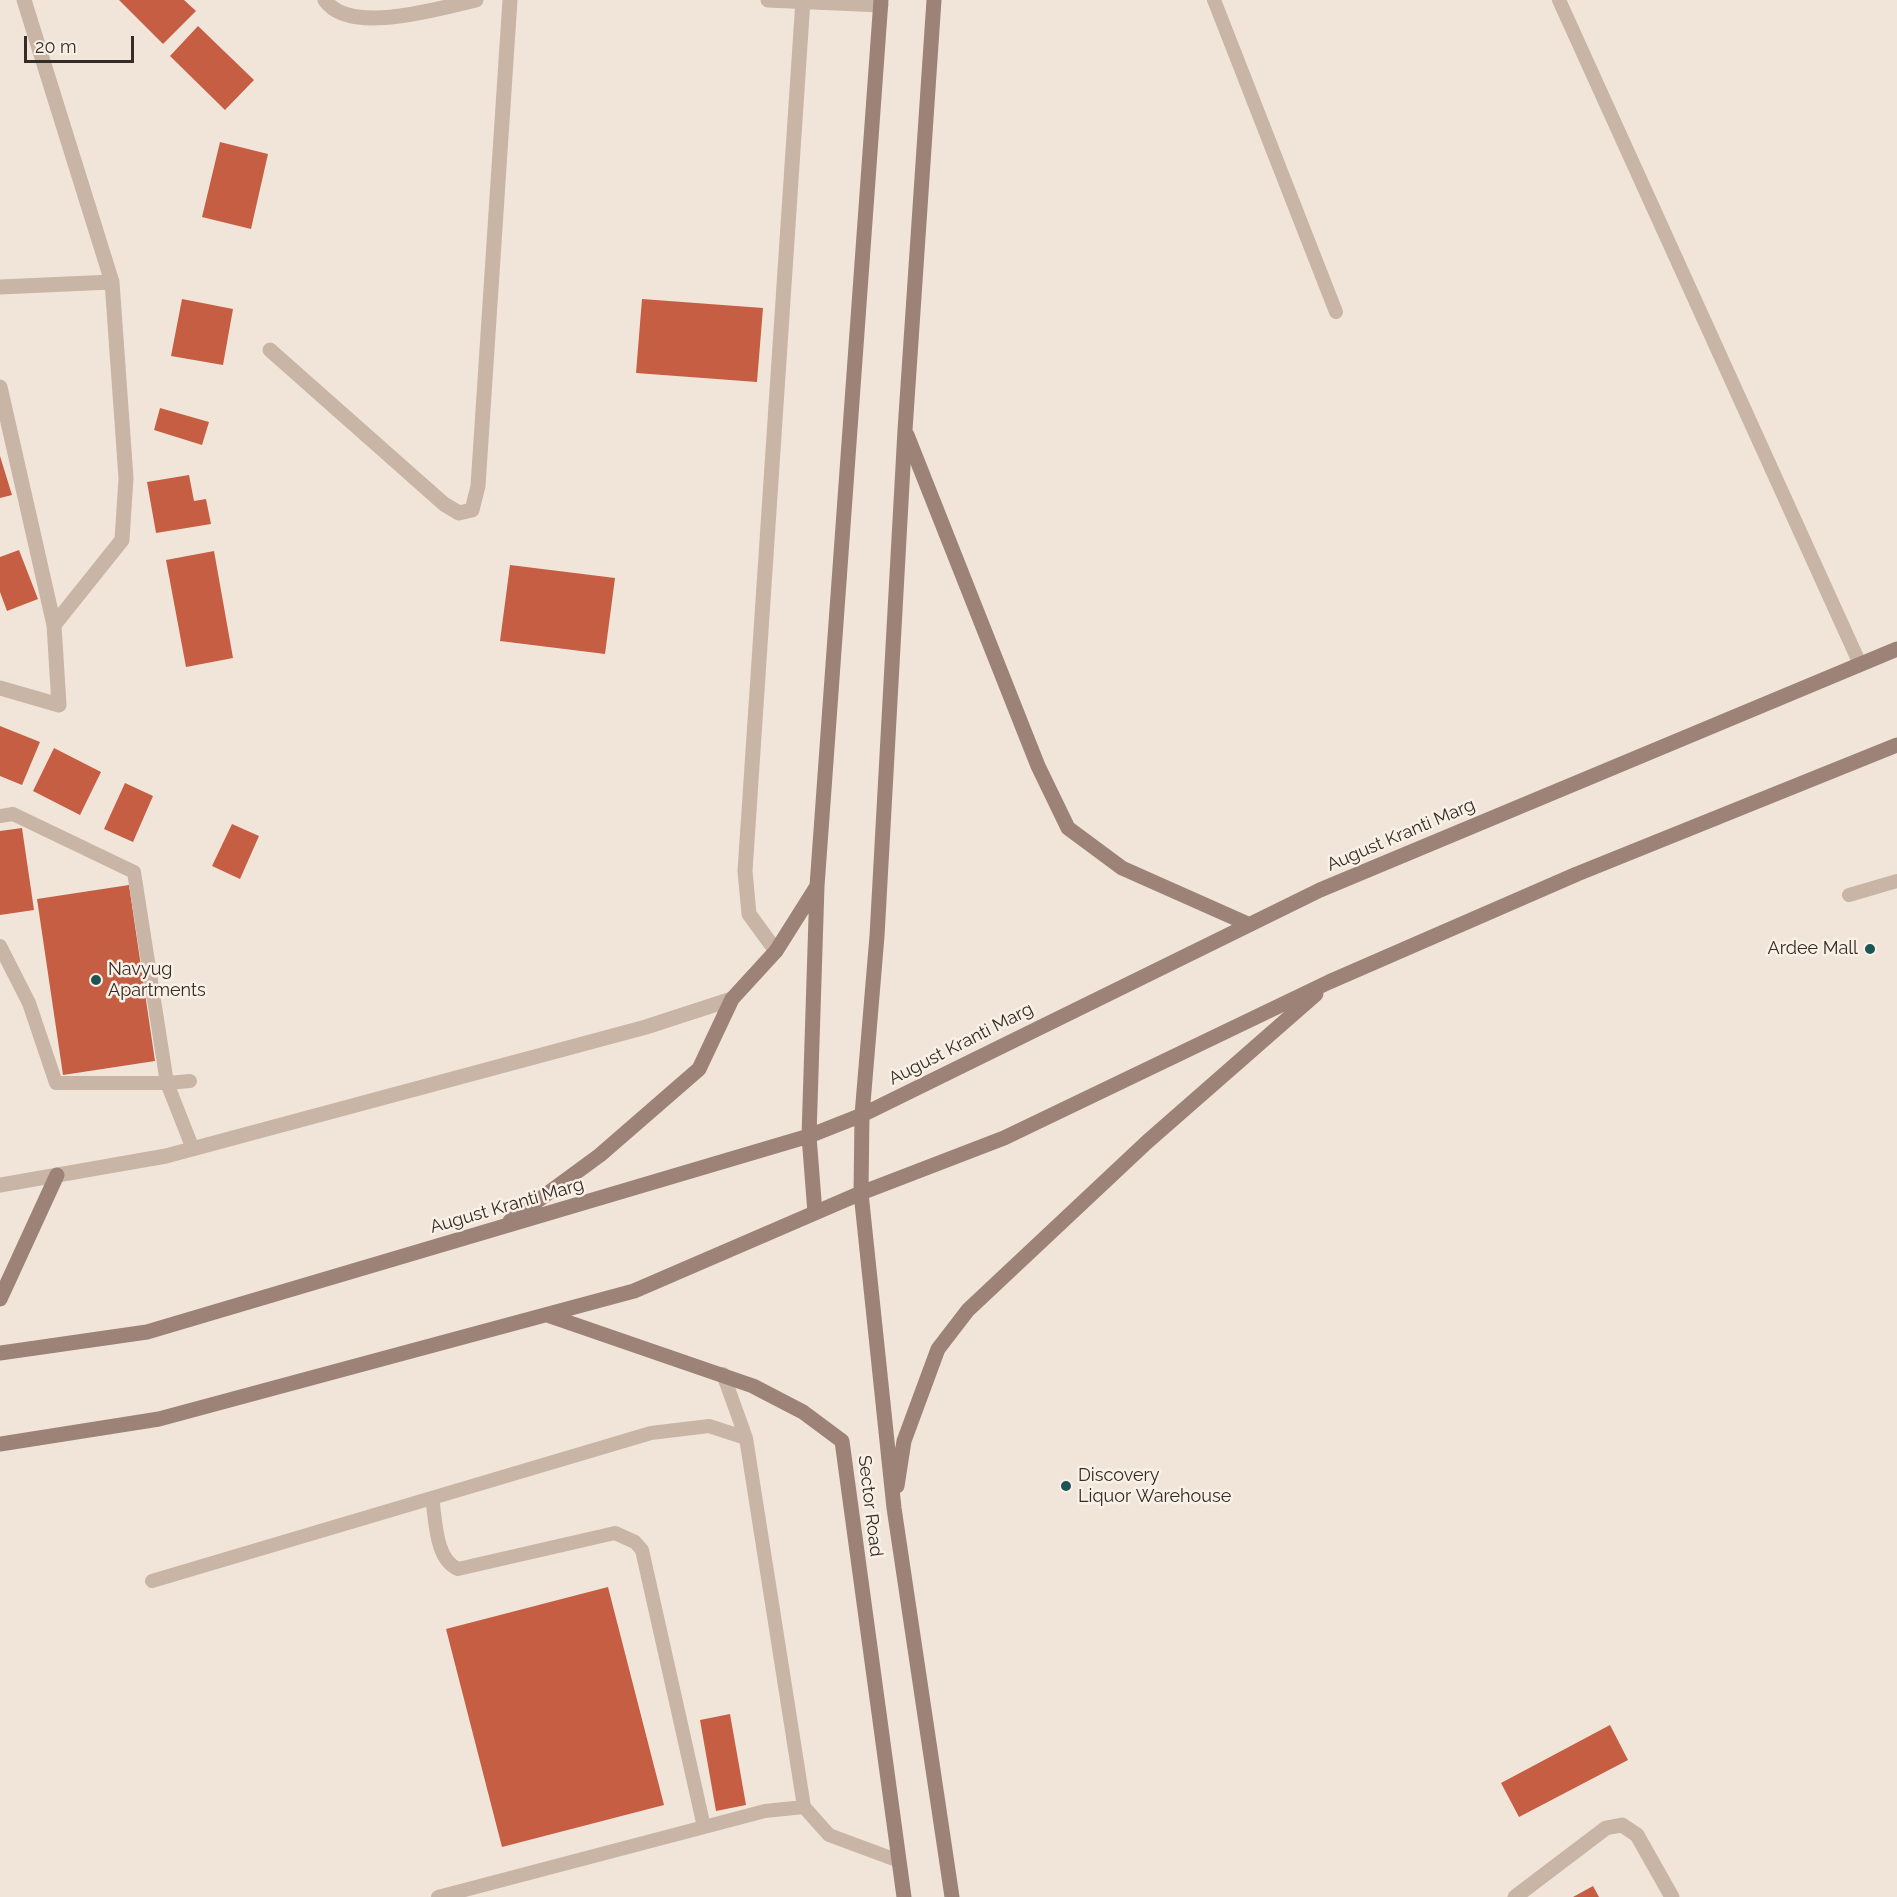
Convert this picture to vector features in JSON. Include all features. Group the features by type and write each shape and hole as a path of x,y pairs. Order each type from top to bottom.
{"main road":[{"name":"Sector Road","path":"934,0 904,430 878,925 862,1115 861,1193 894,1508 951,1897"},
{"path":"815,1213 809,1136 817,886 881,2"},
{"path":"904,430 1038,766 1068,828 1122,868 1248,924"},
{"name":"August Kranti Marg","path":"0,1353 147,1332 809,1136 862,1115 1320,890 1897,649"},
{"path":"0,1444 159,1419 634,1291 861,1193 1004,1138 1329,982 1577,874 1897,745"},
{"path":"501,1228 600,1155 699,1069 732,999 776,951 817,886"},
{"path":"894,1508 904,1440 938,1349 968,1310 1147,1142 1329,982"},
{"path":"0,1299 57,1175"},
{"name":"Sector Road","path":"547,1315 723,1374 782,1400 842,1441 904,1897"}],"street":[{"path":"24,0 112,282 126,478 122,540 54,625"},
{"path":"325,0 328,5 357,17 391,18 477,0"},
{"path":"270,350 444,504 459,513 472,510 478,486 510,0"},
{"path":"768,0 881,2"},
{"path":"776,951 749,914 745,871 803,1"},
{"path":"0,287 112,282"},
{"path":"0,387 54,625 58,705 0,688"},
{"path":"0,1185 193,1149 646,1027 732,999"},
{"path":"1515,1897 1606,1828 1622,1825 1637,1835 1672,1897"}],"lane":[{"path":"1214,0 1336,312"},
{"path":"1559,0 1860,664"},
{"path":"0,816 13,814 134,872 166,1083 193,1149"},
{"path":"1849,895 1897,881"},
{"path":"0,946 29,1004 56,1083 190,1081"},
{"path":"723,1374 746,1438 804,1807 829,1835 899,1861"},
{"path":"152,1581 651,1433 710,1426 746,1438"},
{"path":"432,1498 443,1556 449,1565 458,1569 615,1533 635,1542 642,1550 704,1827"},
{"path":"438,1897 765,1811 804,1807"}],"building":[{"path":"119,0 184,0 196,11 163,44"},
{"path":"198,26 254,80 225,110 170,56"},
{"path":"220,142 268,154 251,229 202,217"},
{"path":"182,299 233,309 223,365 171,356"},
{"path":"642,299 763,308 757,382 636,373"},
{"path":"160,408 209,422 202,445 154,430"},
{"path":"0,456 12,495 0,498"},
{"path":"189,475 194,501 206,499 211,524 156,533 147,482"},
{"path":"19,550 38,599 7,611 0,592 0,557"},
{"path":"214,551 233,658 186,667 166,560"},
{"path":"510,565 615,578 605,654 500,641"},
{"path":"0,726 40,742 22,785 0,776"},
{"path":"54,748 101,772 80,815 33,791"},
{"path":"125,783 153,796 133,842 104,829"},
{"path":"232,824 259,836 240,879 212,866"},
{"path":"22,828 34,910 0,915 0,831"},
{"name":"Navyug Apartments","path":"129,885 155,1061 63,1075 37,899"},
{"path":"608,1587 664,1805 502,1847 446,1629"},
{"path":"730,1714 746,1805 716,1811 700,1720"},
{"path":"1610,1725 1628,1760 1519,1817 1501,1783"},
{"path":"1593,1886 1599,1897 1573,1897"}],"place":[{"name":"Ardee Mall","path":"1870,949"},
{"name":"Navyug Apartments","path":"96,980"},
{"name":"Discovery Liquor Warehouse","path":"1066,1486"}]}
